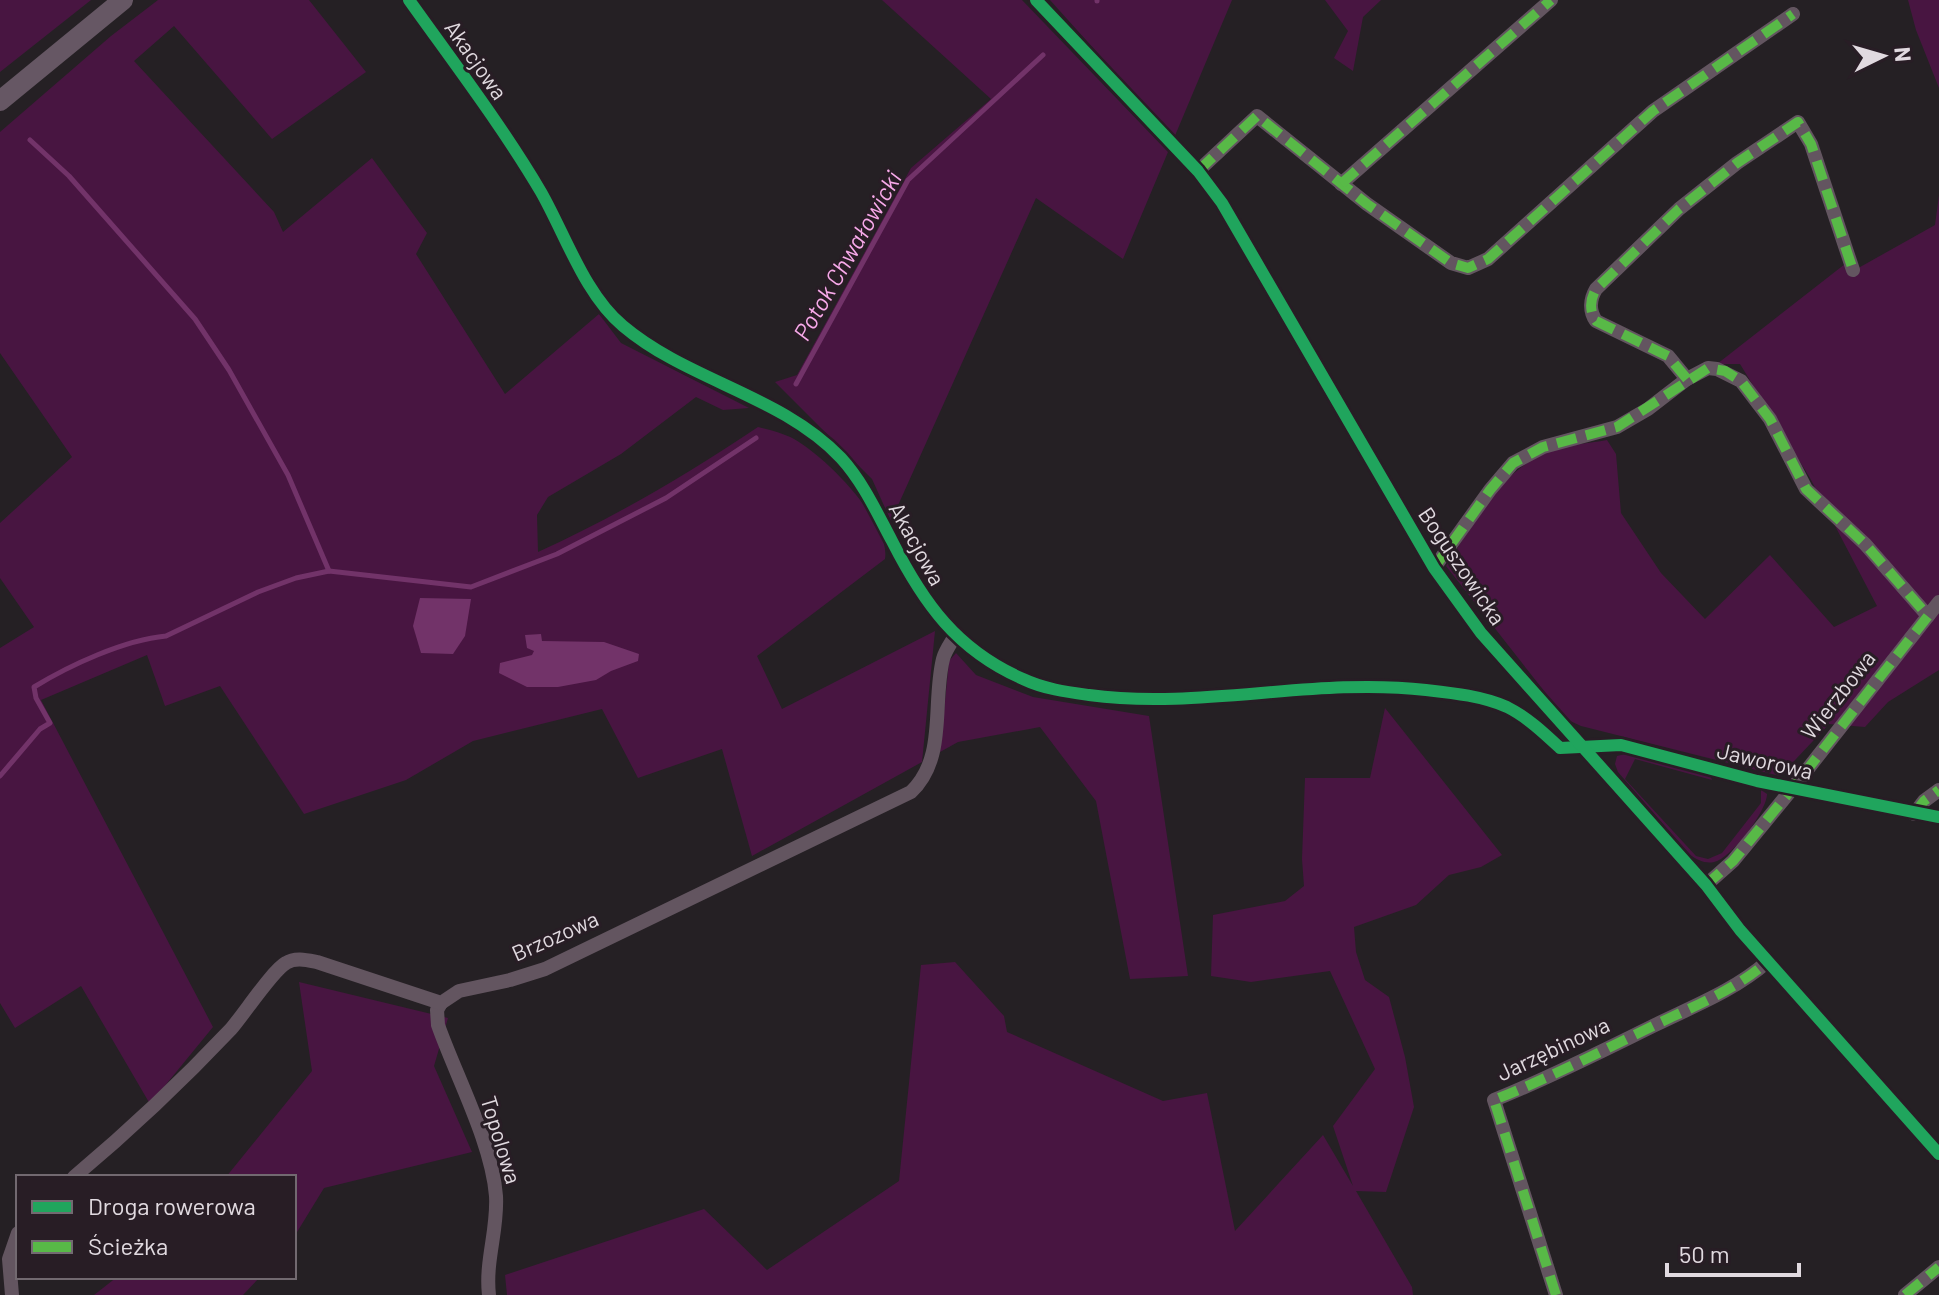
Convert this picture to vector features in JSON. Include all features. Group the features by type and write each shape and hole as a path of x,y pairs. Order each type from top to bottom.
{"main road":[{"path":"0,101 123,0"}],"street":[{"name":"Akacjowa","path":"409,0 517,154 595,293 620,324 657,349 762,402 823,442 842,459 860,484 923,596 955,636 1023,679 1064,691 1142,699 1343,685 1405,687 1496,703 1526,719 1560,748 1583,748"},
{"name":"Boguszowicka","path":"1036,0 1198,171 1222,203 1434,568 1481,633 1706,885 1767,962 1939,1154"},
{"path":"1341,184 1551,0"},
{"path":"1198,171 1257,116 1341,184 1451,263 1462,268 1477,266 1653,111 1793,14"},
{"path":"1687,379 1668,356 1596,321 1592,312 1592,296 1679,209 1737,163 1798,122 1811,144 1853,270"},
{"name":"Boguszowicka","path":"1434,568 1513,463 1543,447 1617,427 1708,368 1725,371 1741,381 1770,419 1806,489 1865,544 1928,616"},
{"name":"Wierzbowa","path":"1706,885 1733,861 1939,602"},
{"name":"Brzozowa","path":"441,1003 459,991 545,969 911,792 920,783 931,761 944,655 955,636"},
{"name":"Jaworowa","path":"1583,748 1621,745 1792,789 1939,817"},
{"path":"1914,814 1924,801 1939,790"},
{"path":"76,1175 157,1106 232,1027 287,962 317,962 441,1003"},
{"name":"Jarzębinowa","path":"1556,1295 1494,1100 1556,1074 1706,1000 1748,978 1767,962"},
{"name":"Topolowa","path":"441,1003 437,1010 438,1025 493,1177 496,1214 489,1260 489,1295"},
{"path":"12,1295 9,1259 16,1239"},
{"path":"1905,1295 1939,1267"}],"shaded area":[{"path":"0,0 91,0 0,72"},
{"path":"158,0 309,0 366,72 272,139 174,26 134,61 274,212 283,232 372,158 427,233 416,254 505,394 599,314 621,343 749,408 723,410 696,397 621,454 548,497 537,515 538,552 651,494 758,427 794,439 822,460 867,509 884,544 885,559 757,656 782,709 935,631 922,762 752,856 722,749 638,778 602,709 473,741 406,780 304,814 220,686 165,706 147,655 41,700 213,1027 150,1104 81,986 15,1028 0,1003 0,648 34,627 0,578 0,523 72,457 0,353 0,132 111,36"},
{"path":"882,0 1022,0 1168,152 1123,259 1036,198 891,521 872,479 775,382 797,375 911,168 991,99"},
{"path":"1050,0 1232,0 1174,138"},
{"path":"1325,0 1381,0 1363,17 1353,71 1334,58 1348,31"},
{"path":"1908,0 1939,0 1939,88 1916,30"},
{"path":"1939,195 1939,670 1888,702 1865,727 1829,724 1780,776 1581,726 1566,719 1446,566 1486,505 1510,477 1546,452 1607,440 1616,454 1621,513 1661,573 1705,619 1770,555 1834,627 1877,606 1810,478 1740,364 1717,364 1845,264 1853,271 1935,225"},
{"path":"420,598 471,599 465,636 453,654 421,653 413,626"},
{"path":"541,634 542,641 604,642 639,654 638,661 596,680 558,687 527,687 499,673 500,663 532,655 534,651 527,648 525,635"},
{"path":"956,653 976,675 1033,697 1149,716 1188,976 1130,979 1096,801 1040,727 958,742 940,752 949,661"},
{"path":"1385,708 1502,855 1481,867 1449,875 1416,905 1354,927 1356,952 1365,980 1389,997 1414,1107 1386,1192 1356,1191 1412,1287 1413,1295 507,1295 505,1275 704,1209 767,1270 899,1181 921,965 955,962 1004,1016 1007,1032 1163,1101 1207,1093 1235,1231 1323,1135 1353,1186 1333,1126 1375,1069 1330,971 1251,982 1211,976 1213,915 1285,901 1304,886 1305,778 1370,778"},
{"path":"1630,753 1710,775 1712,780 1635,759 1625,779 1696,856 1708,859 1722,853 1761,803 1761,790 1767,794 1765,802 1755,822 1738,844 1721,859 1702,861 1690,855 1618,772 1615,764 1617,756"},
{"path":"299,982 448,1018 434,1066 472,1152 324,1188 296,1234 296,1175 228,1175 312,1071"},
{"path":"114,1279 258,1279 243,1295 94,1295"}],"waterway":[{"name":"Potok Chwałowicki","path":"796,384 908,180 1043,55"},
{"path":"30,140 69,176 195,319 229,370 288,475 329,571"},
{"name":"Potok Chwałowicki","path":"0,776 40,729 50,723 36,698 34,687 81,662 115,648 166,636 258,592 296,578 329,571 471,587 557,554 666,498 756,438"}],"marked path":[{"path":"1341,184 1551,0"},
{"path":"1198,171 1257,116 1367,204 1451,263 1468,268 1488,259 1653,111 1793,14"},
{"path":"1687,379 1668,356 1596,321 1591,309 1594,293 1679,209 1737,163 1798,122 1811,144 1853,270"},
{"path":"1434,568 1513,463 1543,447 1617,427 1708,368 1725,371 1741,381 1770,419 1806,489 1865,544 1928,616 1733,861 1706,885"},
{"path":"1914,814 1924,801 1939,790"},
{"path":"1556,1295 1494,1100 1714,997 1767,962"},
{"path":"1905,1295 1939,1267"}],"cycle path":[{"path":"409,0 526,167 587,281 610,313 649,345 763,403 817,436 841,458 863,487 930,605 961,639 1000,667 1047,688 1131,699 1215,697 1342,687 1384,687 1457,694 1507,707 1528,720 1560,748 1621,745 1757,781 1939,817"},
{"path":"1036,0 1198,171 1222,203 1434,568 1481,633 1706,885 1740,930 1939,1154"}]}
